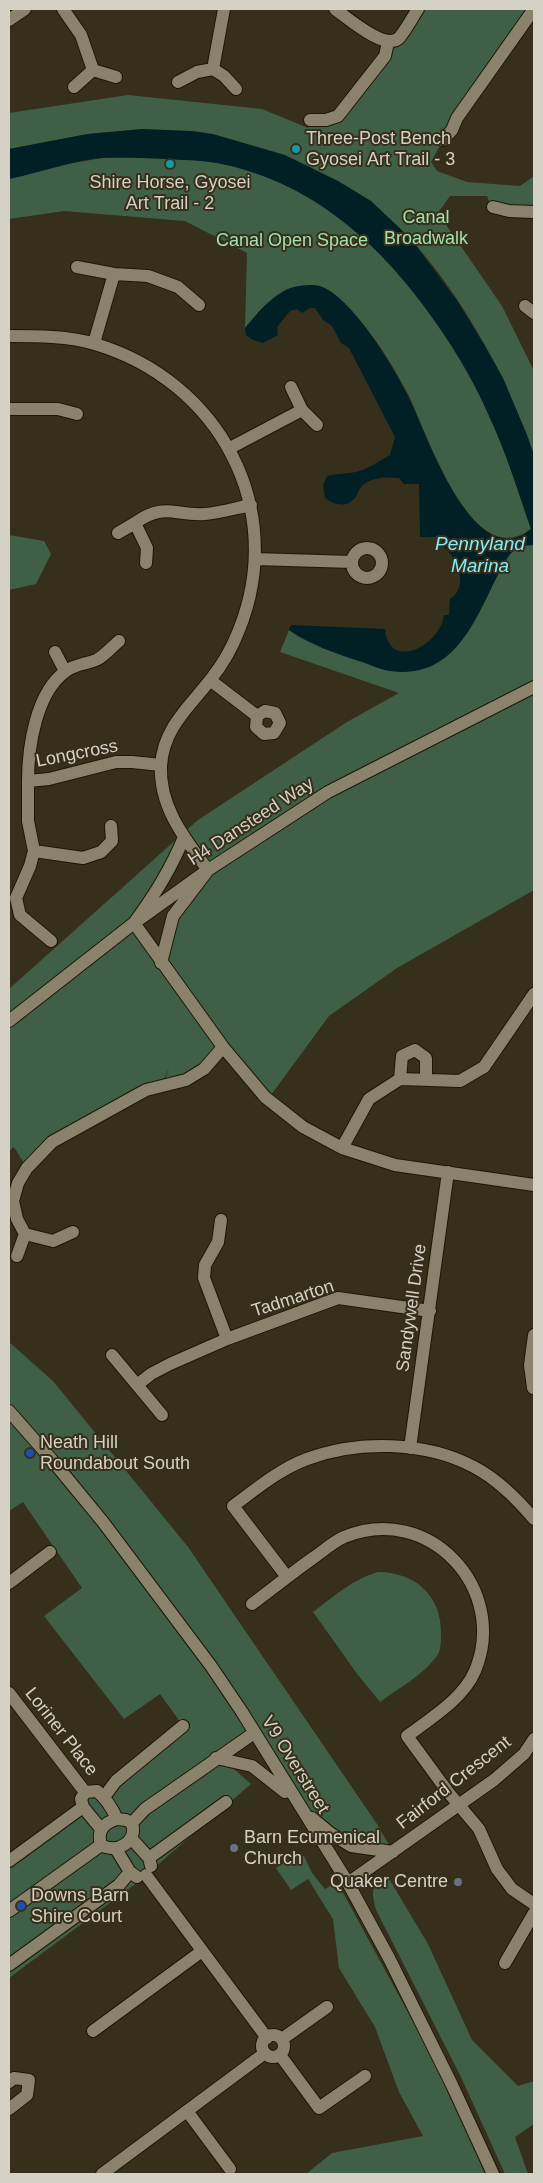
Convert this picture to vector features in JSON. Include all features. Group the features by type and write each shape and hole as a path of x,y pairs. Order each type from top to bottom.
{"street":[{"path":"9,20 25,9"},
{"path":"63,9 81,35 93,70"},
{"path":"213,69 224,9"},
{"path":"335,9 377,38 388,42 398,39 418,9"},
{"path":"443,140 452,130 458,118 534,9"},
{"path":"310,120 326,120 338,116 385,56 388,42"},
{"path":"178,82 197,72 213,69 224,76 236,89"},
{"path":"93,70 116,77"},
{"path":"74,87 93,70"},
{"path":"493,207 509,211 534,212"},
{"path":"77,267 114,274 148,276 178,287 200,306"},
{"path":"94,343 114,274"},
{"path":"9,336 33,336 94,343 126,355 179,386 208,417 230,448 242,476 251,505 255,538 252,596 228,656 181,713 167,739 161,765 162,786 169,812 184,837 208,870 172,916 160,963"},
{"path":"290,387 302,410 318,425"},
{"path":"9,410 58,409 77,414"},
{"path":"230,448 302,410"},
{"path":"118,533 146,515 161,510 204,514 251,505"},
{"path":"135,523 147,548 146,563"},
{"path":"255,558 352,562"},
{"path":"55,652 65,671 98,659 118,641"},
{"name":"Longcross","path":"51,941 20,916 16,898 30,866 34,851 28,821 28,761 35,721 52,685 65,671"},
{"path":"210,680 257,716"},
{"name":"H4 Dansteed Way","path":"9,1021 134,922 208,870 328,792 534,687"},
{"name":"Longcross","path":"28,781 58,778 116,762 161,765"},
{"path":"34,851 83,858 100,852 112,840 111,826"},
{"path":"184,837 174,862 156,894 134,922 160,963 223,1048 265,1097 303,1126 342,1148 395,1165 534,1184"},
{"path":"342,1148 369,1099 400,1078 460,1081 484,1067 534,994"},
{"path":"73,1232 53,1241 26,1234 17,1220 13,1201 18,1183 28,1168 52,1142 146,1090 186,1080 204,1069 223,1048"},
{"path":"400,1078 402,1056 414,1050 426,1058 426,1079"},
{"name":"Sandywell Drive","path":"410,1448 448,1172"},
{"path":"221,1220 218,1242 205,1265 204,1278 228,1340"},
{"path":"17,1256 26,1234"},
{"name":"Tadmarton","path":"137,1385 151,1374 170,1364 338,1298 430,1311"},
{"path":"533,1388 530,1365 534,1335"},
{"path":"112,1355 162,1415"},
{"name":"V9 Overstreet","path":"9,1411 103,1522 211,1666 242,1712 348,1883 389,1958 452,2085 493,2174"},
{"path":"287,1577 233,1506 267,1481 305,1460 343,1448 381,1445 410,1448 449,1457 474,1467 505,1489 534,1518"},
{"path":"252,1604 344,1537 372,1530 398,1530 420,1536 444,1549 463,1570 477,1592 483,1618 482,1643 474,1672 461,1691 445,1708 407,1736 458,1805 479,1829 498,1870 512,1889 534,1904"},
{"path":"9,1583 50,1552"},
{"name":"Loriner Place","path":"9,1693 85,1792"},
{"path":"104,1797 116,1781 183,1726"},
{"path":"132,1823 145,1809 254,1733"},
{"name":"Fairford Crescent","path":"348,1883 494,1780 524,1754 534,1739"},
{"name":"Fairford Crescent","path":"216,1758 252,1766 330,1832 351,1846 393,1852"},
{"path":"101,1829 83,1807 81,1799 85,1792 97,1791 104,1797 113,1809 117,1820"},
{"path":"149,1858 226,1802"},
{"path":"9,1861 83,1807"},
{"path":"117,1820 126,1820 132,1823 134,1830 131,1838 125,1845 116,1849 108,1849 101,1845 99,1836 101,1829 108,1822 117,1820"},
{"path":"116,1849 119,1857 130,1872 137,1877 146,1875 152,1867 149,1858 131,1838"},
{"path":"9,1911 101,1845"},
{"path":"9,1965 119,1885 130,1872"},
{"path":"146,1875 267,2038"},
{"path":"505,1963 534,1913"},
{"path":"93,2032 202,1952"},
{"path":"282,2039 326,2007"},
{"path":"265,2053 263,2043 267,2038 273,2036 282,2039"},
{"path":"265,2053 274,2057 280,2055 284,2046 282,2039"},
{"path":"105,2173 265,2053"},
{"path":"280,2055 319,2108 365,2076"},
{"path":"9,2082 14,2078 29,2080 27,2095 9,2109"},
{"path":"186,2111 230,2169"}],"green space":[{"name":"Canal Broadwalk","path":"418,9 534,9 443,140 431,162 437,171 467,182 520,186 534,176 534,208 489,201 487,196 450,196 438,213 502,306 534,371 534,455 504,382 463,308 439,273 412,241 384,213 353,190 143,129 88,134 9,149 9,113 128,95 262,109 308,128 310,120 338,115"},
{"name":"Canal Open Space","path":"102,158 159,158 202,161 262,175 305,195 345,223 381,255 414,292 443,332 468,373 495,429 531,529 509,538 489,532 471,516 454,493 439,465 408,394 387,357 362,322 334,294 321,287 312,286 292,291 272,300 245,328 247,253 185,221 64,211 9,219 9,179 56,166"},
{"path":"9,535 44,541 51,554 36,584 9,590"},
{"path":"534,544 534,890 397,968 329,1016 268,1099 223,1048 204,1069 165,1080 169,1068 164,1079 66,1134 27,1168 14,1147 9,1151 9,989 198,820 347,722 399,693 280,652 289,630 299,637 415,671 499,572 513,550 524,545","holes":["182,836 207,870 173,916 160,962 134,922"]},
{"path":"9,1342 53,1381 188,1547 377,1824 393,1852 351,1846 302,1810 254,1734 219,1756 251,1784 138,1882 9,1978 9,1859 183,1726 160,1694 124,1719 44,1616 82,1588 23,1502 9,1511"},
{"path":"378,1572 403,1576 423,1588 437,1608 441,1634 439,1651 431,1663 418,1675 380,1702 358,1675 313,1612 336,1594 360,1579"},
{"path":"293,1856 304,1856 312,1873 325,1889 332,1885 341,1889 449,2088 485,2174 306,2174 332,2153 423,2136 399,2092 375,2027 339,1968 333,1919 308,1879 291,1890 276,1868"},
{"path":"388,1877 428,1944 472,2040 518,2086 534,2081 534,2124 515,2137 528,2174 505,2174 461,2077 376,1910 373,1890 378,1883"}],"water":[{"name":"Pennyland Marina","path":"143,129 213,134 285,155 338,181 371,201 412,240 458,302 503,378 534,455 534,545 520,548 508,556 466,636 452,652 435,664 415,671 380,669 324,649 289,630 291,625 385,629 389,642 395,649 404,652 414,650 434,636 444,615 449,615 450,599 456,594 459,587 459,572 452,557 442,546 442,537 420,537 419,484 404,484 399,478 379,478 366,483 354,499 346,504 331,502 325,498 323,485 327,476 356,472 378,462 390,455 395,437 349,348 341,343 332,326 323,320 315,308 310,308 302,313 297,309 290,311 277,327 278,335 263,343 253,340 246,335 245,328 273,298 294,287 320,286 345,303 370,333 392,366 454,493 471,517 490,534 510,539 531,529 501,444 483,402 468,374 426,309 384,258 336,216 309,198 281,183 250,171 218,163 125,157 77,162 9,179 9,149 88,134"}],"place":[{"name":"Three-Post Bench Gyosei Art Trail - 3","path":"296,149"},
{"name":"Shire Horse, Gyosei Art Trail - 2","path":"170,164"},
{"name":"Neath Hill Roundabout South","path":"30,1453"},
{"name":"Barn Ecumenical Church","path":"234,1848"},
{"name":"Quaker Centre","path":"458,1882"},
{"name":"Downs Barn Shire Court","path":"21,1906"}]}
